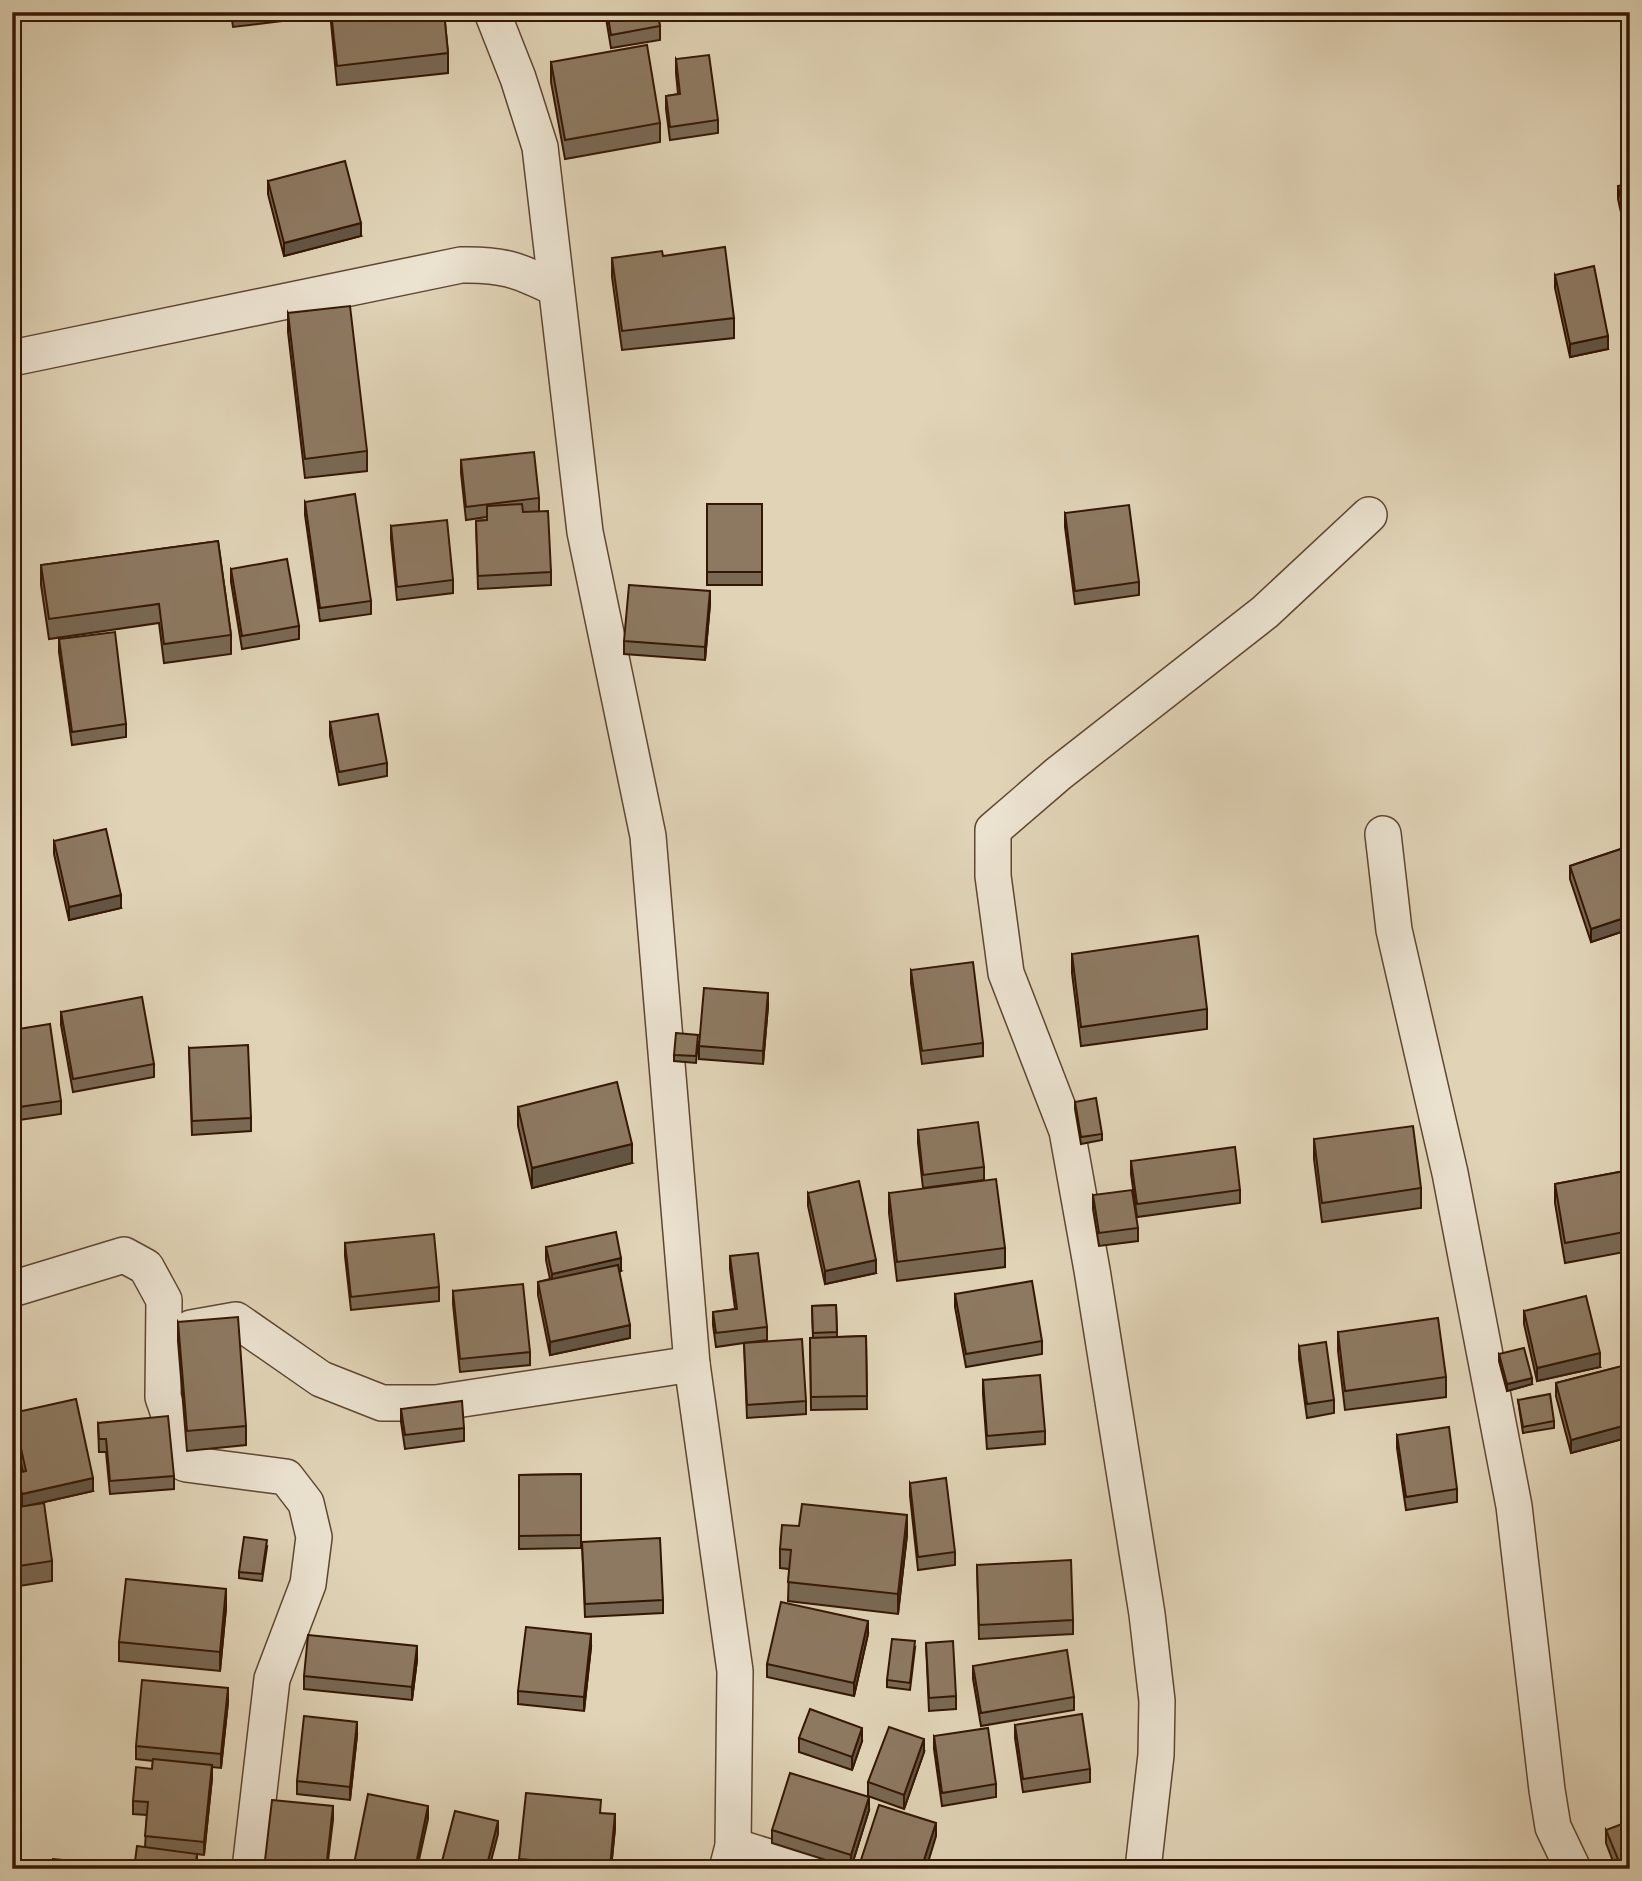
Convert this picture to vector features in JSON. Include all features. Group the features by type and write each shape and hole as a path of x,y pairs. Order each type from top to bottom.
{"street":[{"path":"492,12 518,78 540,146 585,532 648,836 692,1364 735,1671 730,1857 807,1869"},
{"path":"12,358 461,265 494,264 520,271 555,288"},
{"path":"1143,1869 1156,1755 1157,1701 1147,1614 1067,1131 1006,973 993,876 993,830 1058,774 1265,612 1369,515"},
{"path":"1383,834 1394,930 1450,1173 1514,1506 1553,1827 1573,1869"},
{"path":"12,1289 124,1255 146,1268 164,1300 163,1397 186,1464 286,1477 306,1503 314,1536 308,1584 272,1679 250,1869"},
{"path":"163,1333 236,1320 321,1379 383,1403 436,1403 692,1364"}],"building":[{"path":"331,12 444,12 448,53 337,66"},
{"path":"607,12 657,12 660,26 611,35"},
{"path":"647,45 660,123 565,140 551,62"},
{"path":"709,55 718,120 670,127 666,96 680,94 676,59"},
{"path":"345,161 361,223 284,243 268,181"},
{"path":"1630,184 1630,240 1618,186"},
{"path":"725,247 734,318 622,331 612,258 662,251 663,256"},
{"path":"1594,266 1608,336 1570,344 1555,275"},
{"path":"350,306 367,451 305,459 288,313"},
{"path":"534,452 539,498 466,507 461,460"},
{"path":"355,494 371,601 320,608 305,502"},
{"path":"522,504 523,512 548,511 551,572 478,576 476,521 487,520 487,506"},
{"path":"707,504 762,504 762,572 707,572"},
{"path":"1129,505 1139,582 1075,591 1065,513"},
{"path":"447,520 453,580 397,587 391,526"},
{"path":"218,541 231,635 164,644 159,604 49,619 41,565"},
{"path":"287,559 299,626 242,636 231,569"},
{"path":"629,585 710,591 705,647 624,641"},
{"path":"115,632 126,724 72,732 59,639"},
{"path":"378,714 387,763 339,772 330,722"},
{"path":"106,829 121,895 69,907 54,841"},
{"path":"1630,846 1630,916 1591,929 1570,866"},
{"path":"1198,936 1207,1009 1081,1027 1072,954"},
{"path":"973,962 983,1043 922,1051 911,970"},
{"path":"704,988 768,993 763,1051 699,1046"},
{"path":"142,997 154,1064 73,1079 61,1012"},
{"path":"50,1024 61,1101 12,1108 12,1030"},
{"path":"676,1033 698,1035 696,1056 674,1055"},
{"path":"248,1045 251,1118 192,1121 189,1048"},
{"path":"617,1082 632,1144 532,1168 518,1107"},
{"path":"1096,1098 1102,1134 1081,1137 1075,1102"},
{"path":"978,1122 984,1167 923,1175 918,1130"},
{"path":"1413,1126 1421,1188 1322,1203 1314,1139"},
{"path":"1235,1147 1240,1190 1137,1204 1131,1161"},
{"path":"1630,1170 1630,1231 1565,1243 1555,1184"},
{"path":"996,1179 1005,1248 897,1262 889,1193"},
{"path":"859,1181 876,1260 825,1271 808,1193"},
{"path":"1132,1190 1138,1228 1099,1233 1093,1195"},
{"path":"616,1232 621,1258 552,1274 546,1247"},
{"path":"434,1234 439,1287 351,1297 345,1243"},
{"path":"758,1253 767,1327 716,1333 713,1312 737,1309 730,1256"},
{"path":"618,1265 630,1325 550,1342 538,1282"},
{"path":"1032,1281 1042,1341 966,1354 955,1294"},
{"path":"523,1284 530,1352 460,1359 453,1291"},
{"path":"1586,1296 1600,1353 1537,1368 1524,1311"},
{"path":"836,1305 837,1332 813,1333 812,1306"},
{"path":"238,1317 246,1426 187,1431 178,1322"},
{"path":"1438,1318 1446,1377 1345,1391 1338,1332"},
{"path":"866,1336 867,1396 811,1397 810,1338"},
{"path":"802,1339 806,1401 747,1405 744,1343"},
{"path":"1326,1342 1334,1400 1307,1404 1299,1346"},
{"path":"1524,1348 1532,1378 1507,1384 1499,1354"},
{"path":"1630,1364 1630,1424 1571,1440 1556,1383"},
{"path":"1040,1375 1045,1431 987,1436 983,1380"},
{"path":"1550,1394 1554,1421 1523,1427 1518,1400"},
{"path":"76,1399 93,1478 22,1494 17,1473 26,1471 13,1413"},
{"path":"462,1401 464,1428 405,1435 401,1409"},
{"path":"168,1416 174,1476 110,1481 106,1439 99,1439 98,1423"},
{"path":"1449,1427 1457,1489 1406,1497 1397,1435"},
{"path":"581,1474 581,1535 519,1536 519,1475"},
{"path":"946,1478 955,1552 918,1557 910,1483"},
{"path":"44,1503 52,1561 12,1567 12,1508"},
{"path":"802,1504 907,1515 898,1594 788,1582 791,1550 780,1549 782,1525 799,1526"},
{"path":"244,1537 267,1540 262,1574 239,1572"},
{"path":"660,1538 663,1600 585,1604 582,1542"},
{"path":"1071,1560 1073,1620 979,1625 977,1565"},
{"path":"126,1579 226,1589 220,1652 119,1642"},
{"path":"781,1602 868,1621 854,1683 767,1664"},
{"path":"526,1627 591,1634 584,1697 518,1691"},
{"path":"308,1635 417,1646 412,1687 304,1676"},
{"path":"892,1639 915,1641 910,1683 887,1680"},
{"path":"953,1641 956,1696 929,1698 926,1643"},
{"path":"1067,1650 1074,1697 981,1713 973,1666"},
{"path":"142,1680 228,1688 221,1754 136,1746"},
{"path":"810,1709 862,1728 852,1757 799,1738"},
{"path":"1082,1714 1090,1769 1023,1779 1015,1725"},
{"path":"304,1716 357,1722 350,1787 297,1781"},
{"path":"889,1727 924,1739 904,1795 868,1782"},
{"path":"988,1728 996,1784 942,1793 934,1736"},
{"path":"153,1759 212,1765 204,1842 145,1836 148,1802 133,1801 136,1767 152,1769"},
{"path":"790,1773 869,1797 851,1855 772,1830"},
{"path":"526,1793 601,1800 600,1813 615,1814 610,1867 519,1859"},
{"path":"368,1794 428,1806 415,1869 353,1869"},
{"path":"272,1800 333,1806 326,1869 264,1869"},
{"path":"879,1805 936,1823 921,1869 858,1869"},
{"path":"455,1811 498,1821 486,1869 440,1869"},
{"path":"1630,1821 1630,1869 1622,1869 1606,1830"},
{"path":"137,1846 197,1854 195,1869 134,1869"},
{"path":"53,1859 112,1865 112,1869 52,1869"},
{"path":"12,1862 36,1865 36,1869 12,1869"}]}
